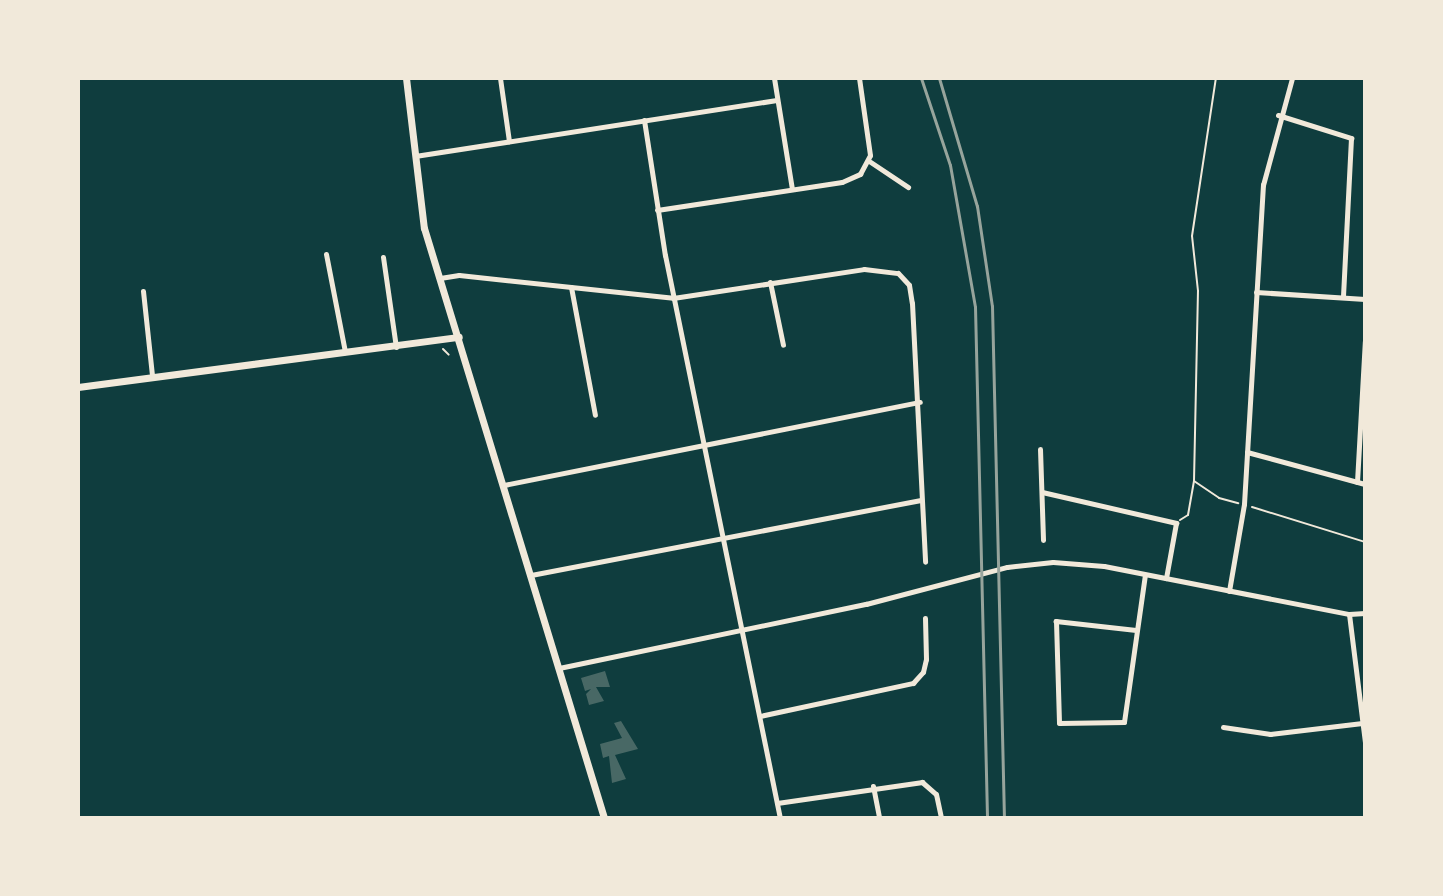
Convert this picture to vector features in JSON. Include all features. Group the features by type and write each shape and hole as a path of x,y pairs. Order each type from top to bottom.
{"main road":[{"path":"406,78 424,228 604,818"},
{"path":"78,387 459,337"}],"street":[{"path":"500,78 509,141"},
{"path":"774,78 792,189"},
{"path":"657,210 842,182 860,174 869,161 859,78"},
{"path":"1229,591 1244,504 1263,185 1278,115 1292,78"},
{"path":"414,156 777,100"},
{"path":"1278,115 1351,138 1343,297"},
{"path":"644,120 673,298 780,818"},
{"path":"869,161 908,187"},
{"path":"326,254 345,352"},
{"path":"383,257 396,347"},
{"path":"440,278 459,275 673,298 864,269 898,273 909,285 912,303 920,402 925,562"},
{"path":"770,282 783,345"},
{"path":"571,287 595,415"},
{"path":"143,291 152,375"},
{"path":"1256,292 1365,299"},
{"path":"1357,482 1365,341"},
{"path":"504,485 920,402"},
{"path":"1040,449 1043,540"},
{"path":"1247,452 1365,484"},
{"path":"1042,492 1176,523 1166,578"},
{"path":"531,575 921,500"},
{"path":"559,668 742,630 1007,567 1068,562 1349,614 1365,613"},
{"path":"1136,630 1056,621 1059,723 1124,722 1145,575"},
{"path":"1349,614 1365,742"},
{"path":"760,716 913,683 926,659 925,618"},
{"path":"1223,727 1270,734 1362,723"},
{"path":"777,803 873,786 922,782 936,794 941,818"},
{"path":"873,786 879,818"}],"path":[{"path":"1176,523 1188,515 1194,481 1198,291 1192,236 1216,78"},
{"path":"442,348 449,355"},
{"path":"1194,481 1219,498 1365,542"}],"building":[{"path":"605,671 610,687 596,687 604,701 589,705 586,694 591,689 585,691 581,678"},
{"path":"621,721 638,749 615,755 626,779 612,783 609,756 603,758 600,744 622,738 614,723"}],"railway":[{"path":"921,78 950,165 975,307 987,818"},
{"path":"939,78 977,206 992,306 1004,818"}]}
